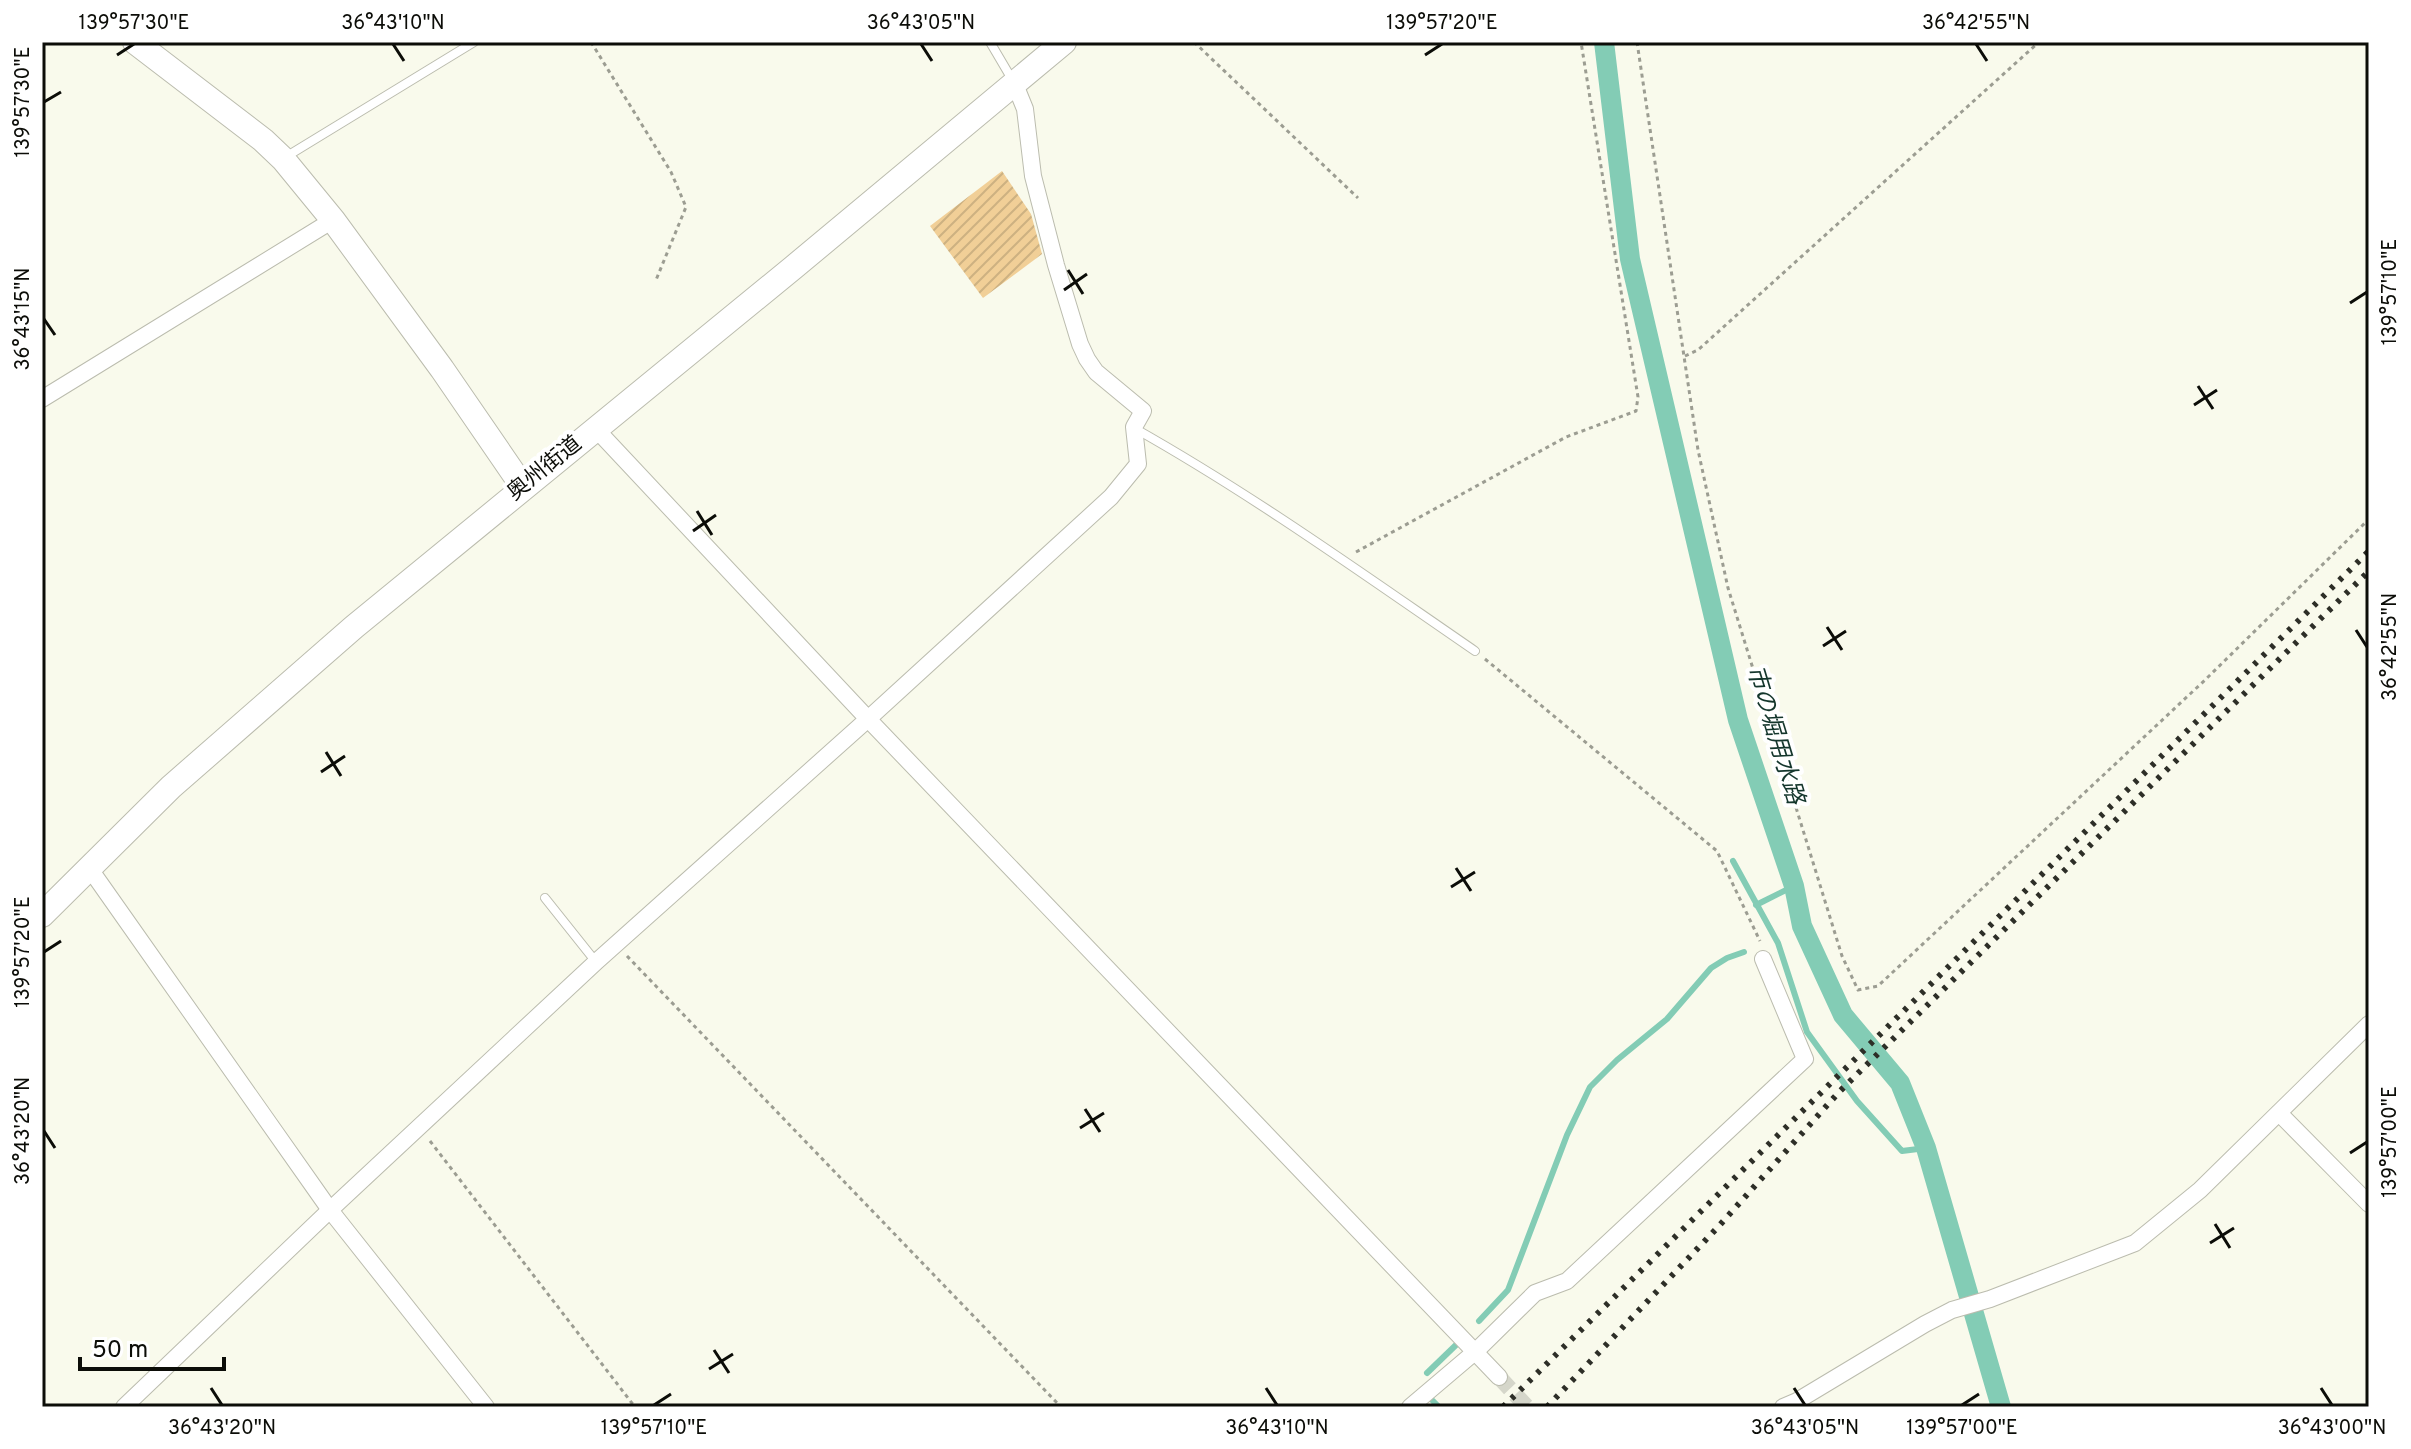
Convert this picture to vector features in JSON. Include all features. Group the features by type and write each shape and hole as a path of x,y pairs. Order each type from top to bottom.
{"main road":[{"path":"135,42 263,140 283,159 333,220 442,369 523,487"},
{"name":"奥州街道","path":"42,915 171,787 344,635 1064,42"}],"street":[{"path":"124,1407 596,962 1111,497 1138,464 1134,427 1143,411 1096,372 1087,359 1070,316 1033,176 1025,109 1014,82"},
{"path":"42,399 333,220"},
{"path":"595,428 868,719 1499,1377"},
{"path":"90,869 330,1210 486,1407"},
{"path":"1410,1407 1476,1351 1535,1293 1567,1281 1805,1059 1763,959"},
{"path":"1783,1407 1952,1310 1990,1299 2135,1243 2200,1190 2369,1024"},
{"path":"2279,1113 2369,1204"}],"lane":[{"path":"283,159 474,42"},
{"path":"990,42 1014,82"},
{"path":"1134,427 1198,464 1348,561 1475,651"},
{"path":"545,898 596,962"}],"path":[{"path":"591,42 671,172 686,207 656,280"},
{"path":"1194,42 1358,198"},
{"path":"1348,561 1366,544 1566,437 1636,411 1638,397 1581,42"},
{"path":"1637,42 1698,450 1728,588 1842,956 1858,990 1878,986 2205,680 2369,519"},
{"path":"1685,356 1698,350 2039,42"},
{"path":"1475,651 1717,851 1765,951 1763,959"},
{"path":"616,945 1061,1407"},
{"path":"420,1128 635,1407"}],"building":[{"path":"1002,171 1031,214 1042,254 983,298 930,226"}],"waterway":[{"name":"市の堀用水路","path":"1604,42 1630,259 1738,720 1794,886 1802,926 1843,1015 1900,1083 1926,1148 2001,1407"},
{"path":"1733,861 1778,943 1807,1032 1857,1101 1902,1151 1926,1148"},
{"path":"1756,905 1794,886"},
{"path":"1479,1321 1508,1290 1567,1135 1590,1087 1667,1019 1711,968 1744,952"},
{"path":"1427,1373 1457,1344"},
{"path":"1433,1401 1439,1407"}],"tunnel":[{"path":"1499,1377 1527,1407"}],"railway":[{"path":"1503,1407 2369,551"},
{"path":"1547,1407 1718,1227 1839,1092 2369,571"}]}
